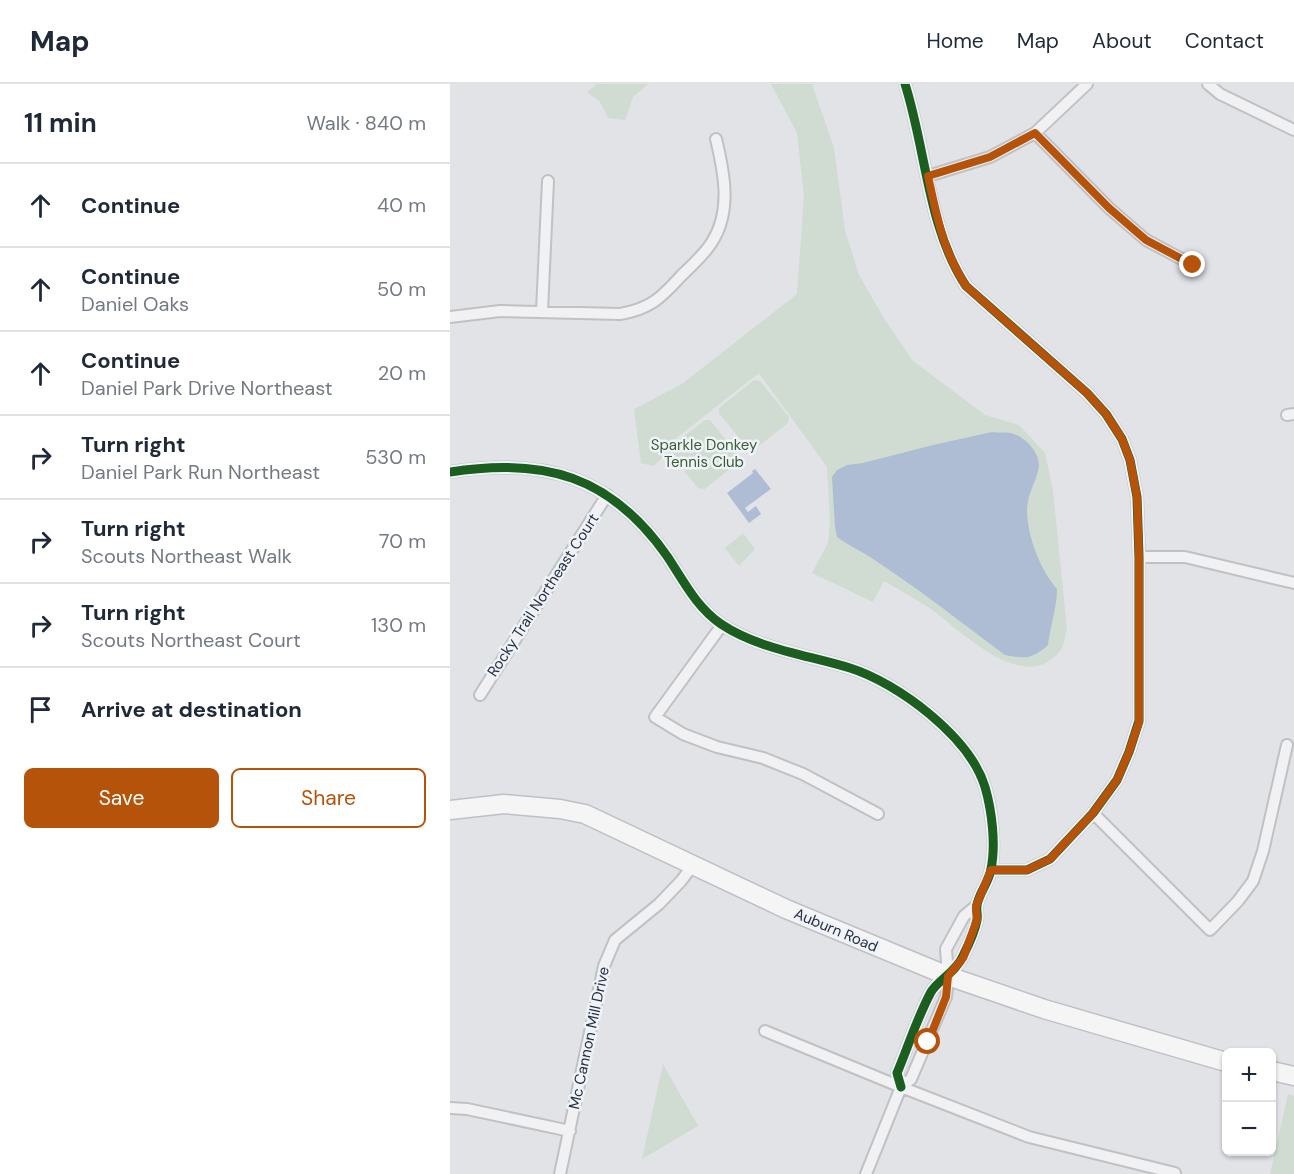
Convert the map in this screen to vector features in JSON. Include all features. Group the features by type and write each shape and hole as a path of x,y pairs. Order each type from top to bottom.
{"main road":[{"name":"Auburn Road","path":"450,810 504,804 560,809 585,814 786,909 948,976 1044,1009 1222,1061"},
{"path":"1276,1072 1294,1076"}],"street":[{"path":"905,84 914,112 941,236 954,268 966,286 1087,393 1106,414 1122,439 1130,460 1137,497 1139,722 1129,752 1117,780 1093,813 1050,859 1027,870 991,870"},
{"path":"928,176 990,157 1035,133 1087,84"},
{"path":"1208,84 1220,94 1294,130"},
{"path":"1035,133 1109,208 1146,240 1193,265"},
{"path":"450,317 500,311 620,314 638,311 653,304 712,243 720,227 725,198 724,173 716,139"},
{"path":"542,311 548,180"},
{"path":"450,472 485,466 536,468 576,479 607,495 646,528 700,606 722,625 763,644 852,669 886,684 944,725 966,751 984,785 992,823 991,870 976,906 977,920 963,958 932,990 897,1073 901,1087"},
{"name":"Rocky Trail Northeast Court","path":"480,694 607,495"},
{"path":"1139,557 1185,557 1294,583"},
{"path":"722,625 655,717 683,734 709,744 763,758 803,774 878,814"},
{"path":"1093,813 1210,930 1238,901 1253,880 1263,850 1287,744"},
{"name":"Mc Cannon Mill Drive","path":"560,1174 603,966 615,940 659,904 681,882 694,864"},
{"path":"866,1174 901,1087 912,1079 946,997 948,976 946,949 964,916 976,906"},
{"path":"765,1030 1029,1137 1175,1173"},
{"path":"450,1108 467,1109 570,1131"}],"green space":[{"path":"597,84 648,84 633,97 625,120 608,118 600,102 587,92"},
{"path":"771,84 812,84 834,148 845,230 859,275 885,320 913,361 985,415 1019,425 1045,453 1053,491 1067,629 1060,651 1045,663 1028,667 1010,663 992,654 928,607 884,581 873,602 812,573 828,543 830,522 827,467 759,373 661,450 665,456 653,466 641,463 634,409 682,384 797,294 804,196 797,133"},
{"name":"Sparkle Donkey Tennis Club","path":"754,380 760,381 789,417 788,423 755,449 748,449 719,413 719,408"},
{"name":"Sparkle Donkey Tennis Club","path":"705,420 710,420 739,456 738,462 705,489 698,488 669,452 670,447"},
{"path":"743,533 755,549 739,566 725,548"},
{"path":"663,1064 698,1126 642,1159"},
{"path":"1288,1094 1294,1096 1294,1174 1270,1174 1274,1156 1276,1156"}],"water":[{"path":"992,432 1011,433 1022,438 1036,453 1039,465 1028,501 1028,522 1036,553 1057,589 1057,596 1048,645 1028,657 1005,655 907,582 837,537 835,527 832,477 837,470 847,465"},
{"path":"755,469 771,489 745,508 748,512 756,506 761,514 749,523 727,493"}],"cycle path":[{"path":"905,84 929,188 943,240 953,264 966,286 1087,393 1106,414 1122,439 1130,460 1137,497 1139,721 1129,752 1117,780 1093,813 1050,859 1027,870 991,870"},
{"path":"450,472 484,468 545,471 573,478 599,490 623,507 645,529 667,556 704,610 721,624 751,640 869,675 910,699 930,714 964,749 977,768 985,787 993,839 991,869 978,901 976,924 965,952 956,967 931,992 917,1022 897,1073 901,1087"}],"route":[{"path":"928,1042 946,997 948,976 963,958 977,920 976,906 991,870 1027,870 1050,859 1093,813 1117,780 1139,722 1137,497 1130,460 1122,439 1106,414 1087,393 966,286 954,268 941,236 928,176 990,157 1035,133 1109,208 1146,240 1193,265"}]}
